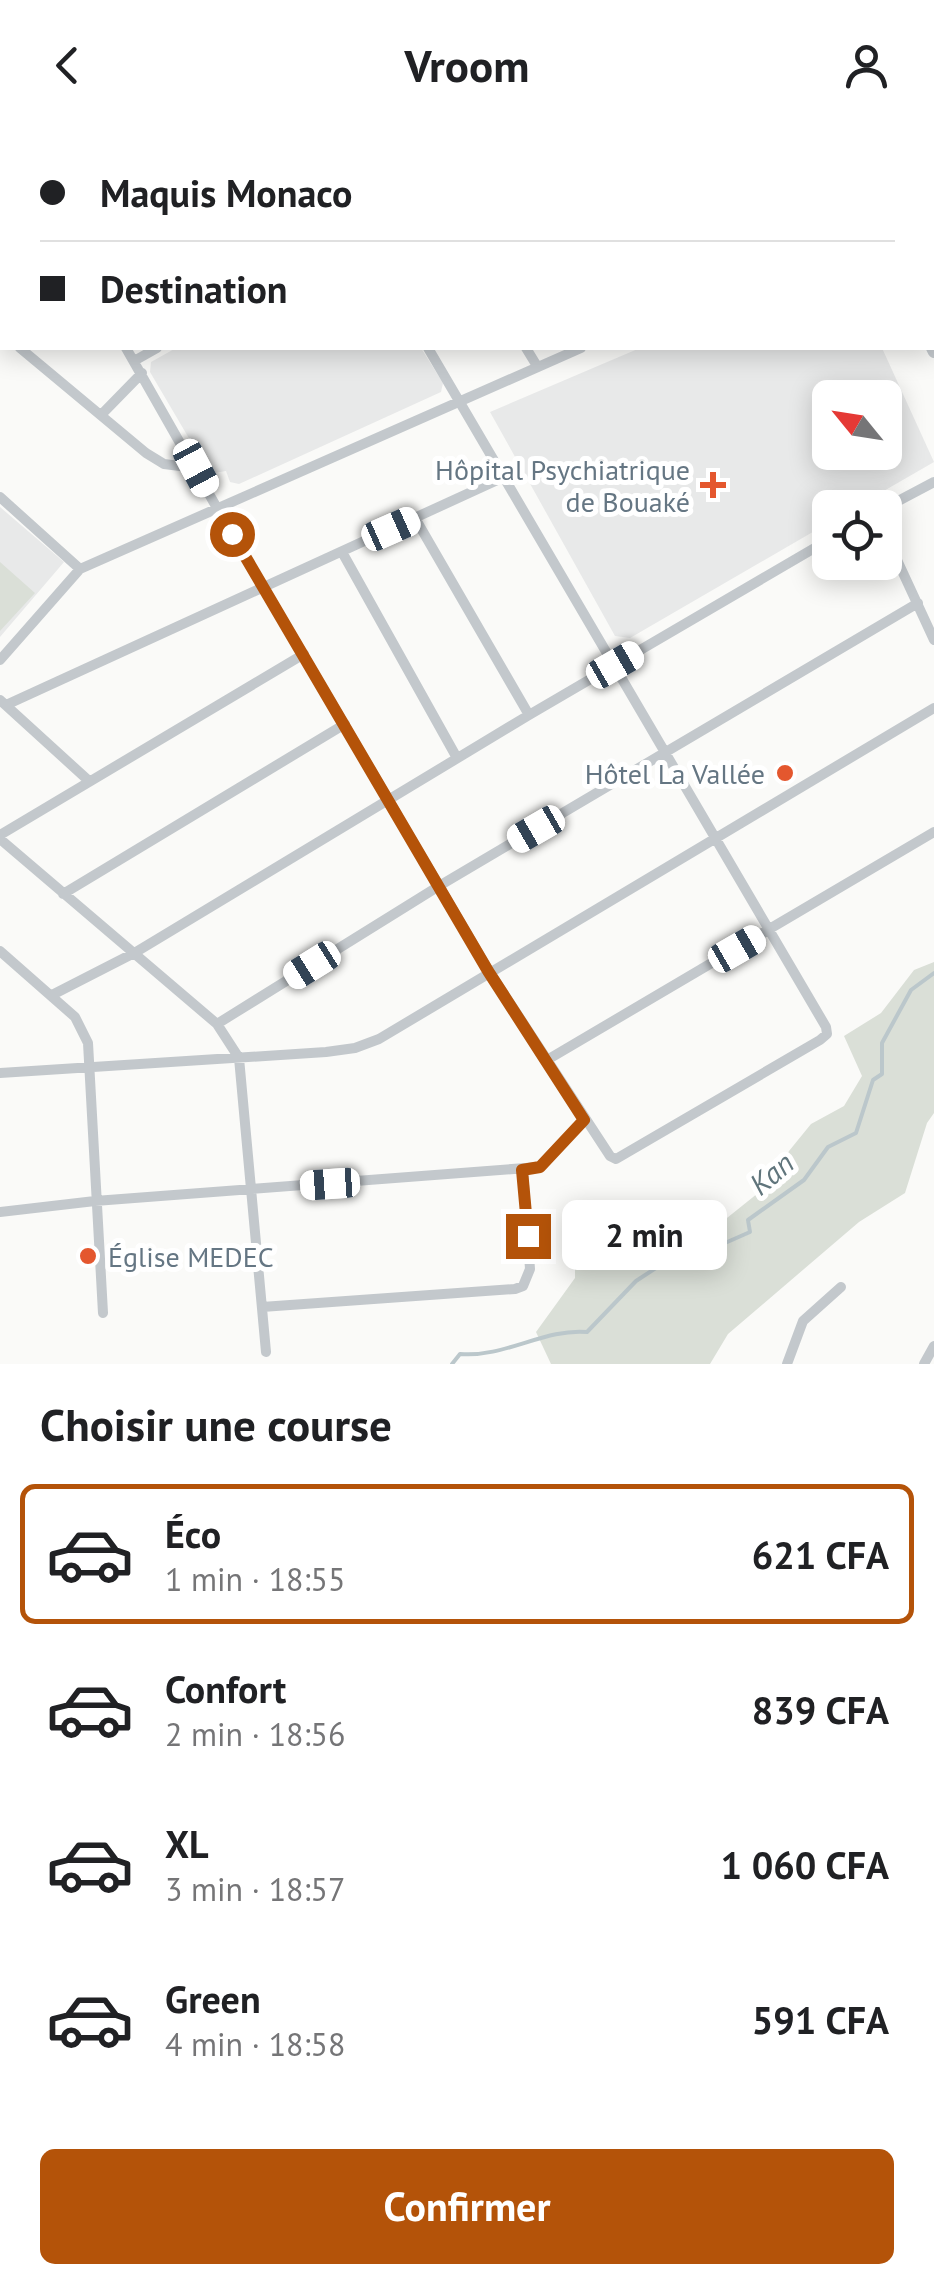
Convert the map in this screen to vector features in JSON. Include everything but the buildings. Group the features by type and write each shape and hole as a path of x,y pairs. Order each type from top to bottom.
{"street":[{"path":"22,350 164,464 196,468"},
{"path":"127,350 488,971 584,1120 616,1159 827,1034 826,1028 429,350"},
{"path":"134,361 154,350"},
{"path":"527,350 537,366"},
{"path":"0,660 80,569 577,350"},
{"path":"101,415 142,373"},
{"path":"89,781 3,702 504,477"},
{"path":"902,499 934,482"},
{"path":"0,497 80,569"},
{"path":"415,518 529,715"},
{"path":"52,995 136,952 388,798 812,550"},
{"path":"342,552 457,758"},
{"path":"902,570 934,640"},
{"path":"217,1024 439,886 918,604"},
{"path":"266,1352 239,1058 217,1024 0,837 304,654"},
{"path":"0,1073 355,1048 406,1024 488,971 934,708"},
{"path":"64,894 345,724"},
{"path":"547,1060 934,832"},
{"path":"0,951 52,995 84,1030 90,1065 103,1313"},
{"path":"0,1212 522,1170 540,1167 584,1120"},
{"path":"262,1307 523,1286 530,1269 522,1170"},
{"path":"787,1364 804,1320 841,1287"},
{"path":"924,1364 934,1346"}],"shaded area":[{"path":"172,350 422,350 443,383 441,392 239,484 230,482 226,471 214,473 207,469 150,372 151,362"},
{"name":"Hôpital Psychiatrique de Bouaké","path":"635,350 883,350 897,380 812,380 812,470 902,470 902,392 934,462 885,490 812,490 812,532 630,638 615,636 490,412"},
{"path":"0,507 64,562 0,637"},
{"path":"0,562 35,593 0,631"},
{"path":"934,962 934,1113 927,1123 905,1193 859,1222 728,1334 710,1364 551,1364 536,1332 575,1278 575,1241 626,1235 649,1251 722,1222 773,1181 789,1151 811,1124 844,1106 862,1076 844,1036 881,1013 914,970"}],"waterway":[{"name":"Kan","path":"452,1364 460,1354 492,1352 556,1334 587,1332 636,1281 662,1264 684,1261 750,1232 748,1220 804,1180 828,1147 856,1133 873,1080 882,1074 882,1043 911,990 934,973"}],"place":[{"name":"Hôpital Psychiatrique de Bouaké","path":"713,485"},
{"name":"Hôtel La Vallée","path":"785,773"},
{"name":"Église MEDEC","path":"88,1256"}],"route":[{"path":"232,534 488,971 584,1120 540,1167 522,1170 528,1236"}]}
